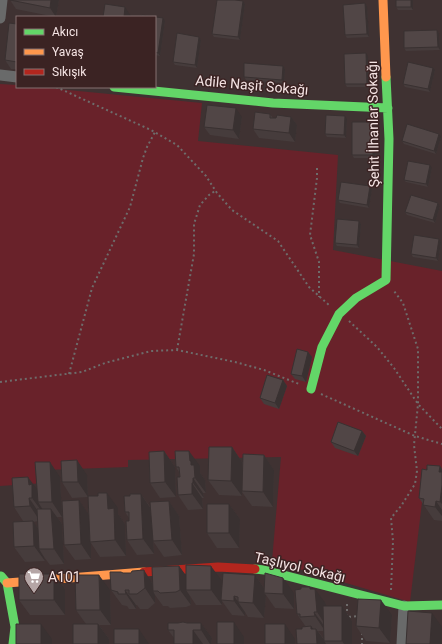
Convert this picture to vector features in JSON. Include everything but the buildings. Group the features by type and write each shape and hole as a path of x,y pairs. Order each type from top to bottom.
{"street":[{"path":"0,18 2,0"},
{"name":"Şehit İlhanlar Sokağı","path":"383,0 389,170 386,280"},
{"path":"0,76 16,77"},
{"name":"Adile Naşit Sokağı","path":"124,88 273,103 388,108"},
{"path":"311,389 322,347 339,314 356,298 386,280"},
{"name":"Taşlıyol Sokağı","path":"7,583 218,567 242,568 264,570 404,606 442,605"},
{"path":"0,575 7,583 15,628 13,644"},
{"path":"402,644 404,606"}],"path":[{"path":"58,88 155,132 177,145 206,176 215,191 232,210 278,241 309,287 357,328 376,347 394,368 418,404 442,429"},
{"path":"69,374 92,288 130,207 143,158 155,132"},
{"path":"317,168 310,235 319,262 319,297"},
{"path":"177,350 194,254 194,224 200,205 215,191"},
{"path":"386,280 403,303 418,349 418,404 414,445 417,471 415,484 402,506 391,518 393,541 390,603"},
{"path":"0,382 82,372 105,363 151,351 177,350 235,362 264,370 311,389 415,436 442,444"},
{"path":"348,592 347,617 362,616"},
{"path":"362,630 362,644"}],"shaded area":[{"path":"0,84 16,85 16,88 47,88 202,103 198,141 338,155 333,250 442,271 442,471 431,465 426,469 410,602 272,561 281,457 128,460 128,467 45,470 45,483 0,486"}],"traffic: fast":[{"path":"311,389 322,347 339,314 356,298 386,280 389,139 386,77"},
{"path":"124,88 273,103 388,108"},
{"path":"255,569 404,606 442,605"},
{"path":"1,576 7,583 15,627 13,644"}],"traffic: slow":[{"path":"383,0 386,77"},
{"path":"7,583 144,572"}],"traffic: jam":[{"path":"144,572 218,567 255,569"}],"place":[{"name":"A101","path":"34,594"}]}
